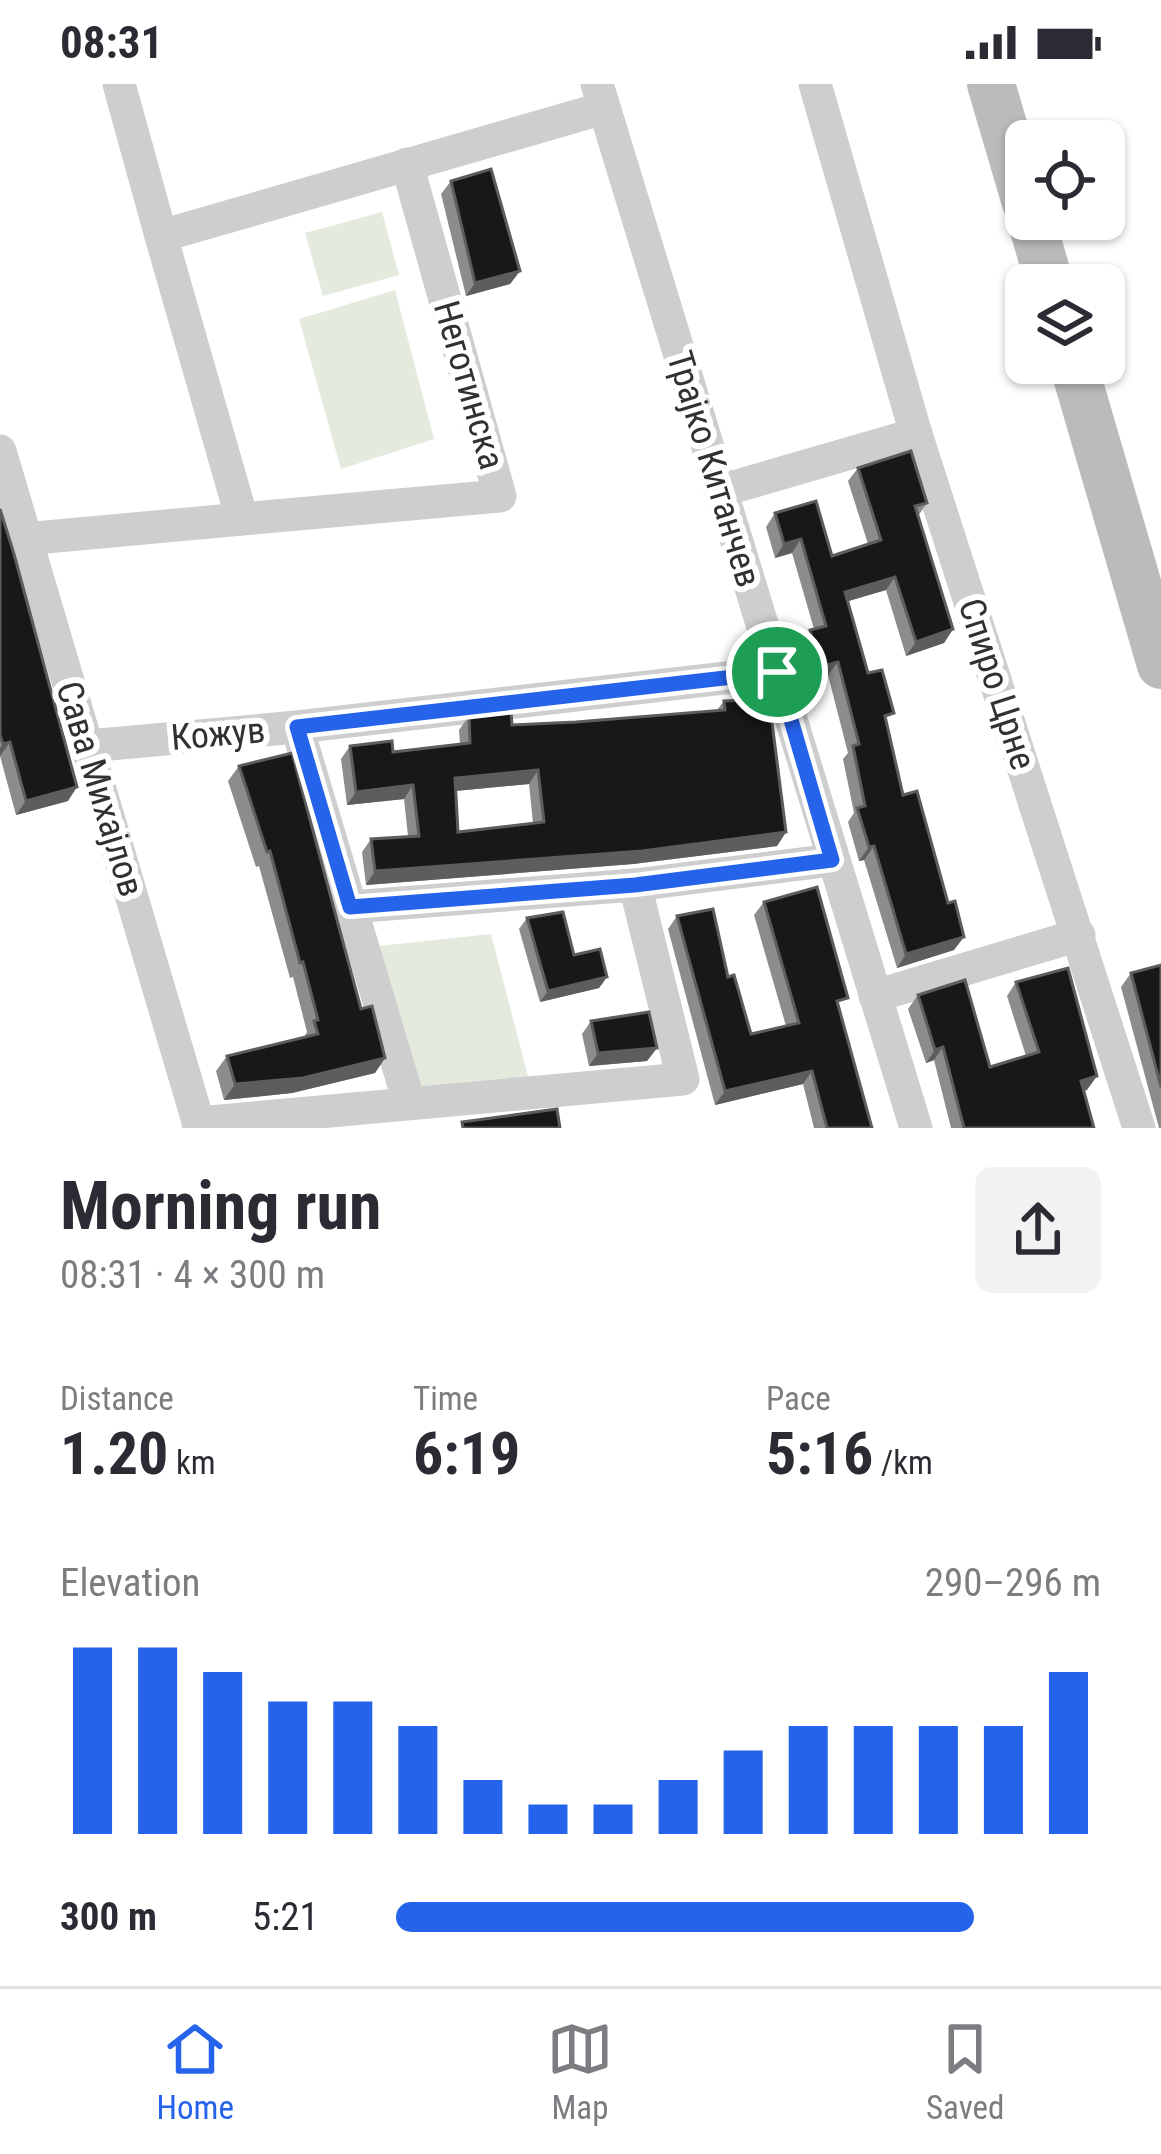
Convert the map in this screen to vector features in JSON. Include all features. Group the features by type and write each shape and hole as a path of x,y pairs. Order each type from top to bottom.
{"main road":[{"path":"991,84 1005,132"},
{"path":"1078,384 1161,665"}],"street":[{"path":"119,84 242,519"},
{"name":"Спиро Црне","path":"815,84 916,434 1139,1128"},
{"path":"161,236 407,164 601,96"},
{"name":"Трајко Китанчев","path":"601,96 916,1128"},
{"name":"Неготинска","path":"25,539 500,496 407,164"},
{"path":"719,491 916,434"},
{"name":"Сава Михајлов","path":"0,451 199,1126"},
{"name":"Кожув","path":"88,746 777,672"},
{"path":"297,727 409,1102"},
{"path":"350,907 635,885 832,860"},
{"path":"199,1126 682,1079 635,885"},
{"path":"875,996 1079,935"}],"shaded area":[{"path":"382,212 399,275 323,296 305,233"},
{"path":"395,290 434,439 341,469 299,319"},
{"path":"491,934 530,1084 422,1094 379,946"}],"building":[{"path":"491,169 520,271 475,283 451,181"},
{"path":"911,451 927,503 915,506 953,629 916,642 895,577 845,592 868,673 882,670 894,713 885,716 903,795 917,791 948,903 955,901 964,937 906,954 874,846 869,847 857,808 865,806 853,746 859,744 838,662 819,667 810,630 826,626 801,539 784,544 775,513 816,501 832,556 881,540 858,468"},
{"path":"0,509 77,787 26,801 10,742 3,744 0,735"},
{"path":"769,699 786,832 642,851 375,871 371,839 419,836 413,785 356,792 350,746 392,741 393,752 470,743 469,716 511,711 512,725 576,722 725,710 724,701","holes":["538,770 544,822 458,832 455,778"]},
{"path":"292,753 361,1009 372,1006 385,1058 303,1078 235,1084 227,1056 318,1034 303,962 239,766"},
{"path":"817,887 848,998 837,1001 872,1128 827,1128 812,1071 725,1091 677,916 713,909 728,977 734,975 751,1034 799,1023 764,902"},
{"path":"563,912 574,955 600,949 607,977 548,991 527,918"},
{"path":"1161,965 1161,1087 1131,973"},
{"path":"1068,968 1097,1076 1081,1081 1094,1128 964,1128 943,1047 935,1050 918,995 965,980 990,1067 1039,1052 1016,982"},
{"path":"649,1012 657,1048 598,1053 591,1021"},
{"path":"557,1109 560,1128 463,1128 462,1122"}],"route":[{"path":"777,672 832,860 635,885 350,907 297,727 777,672"}]}
